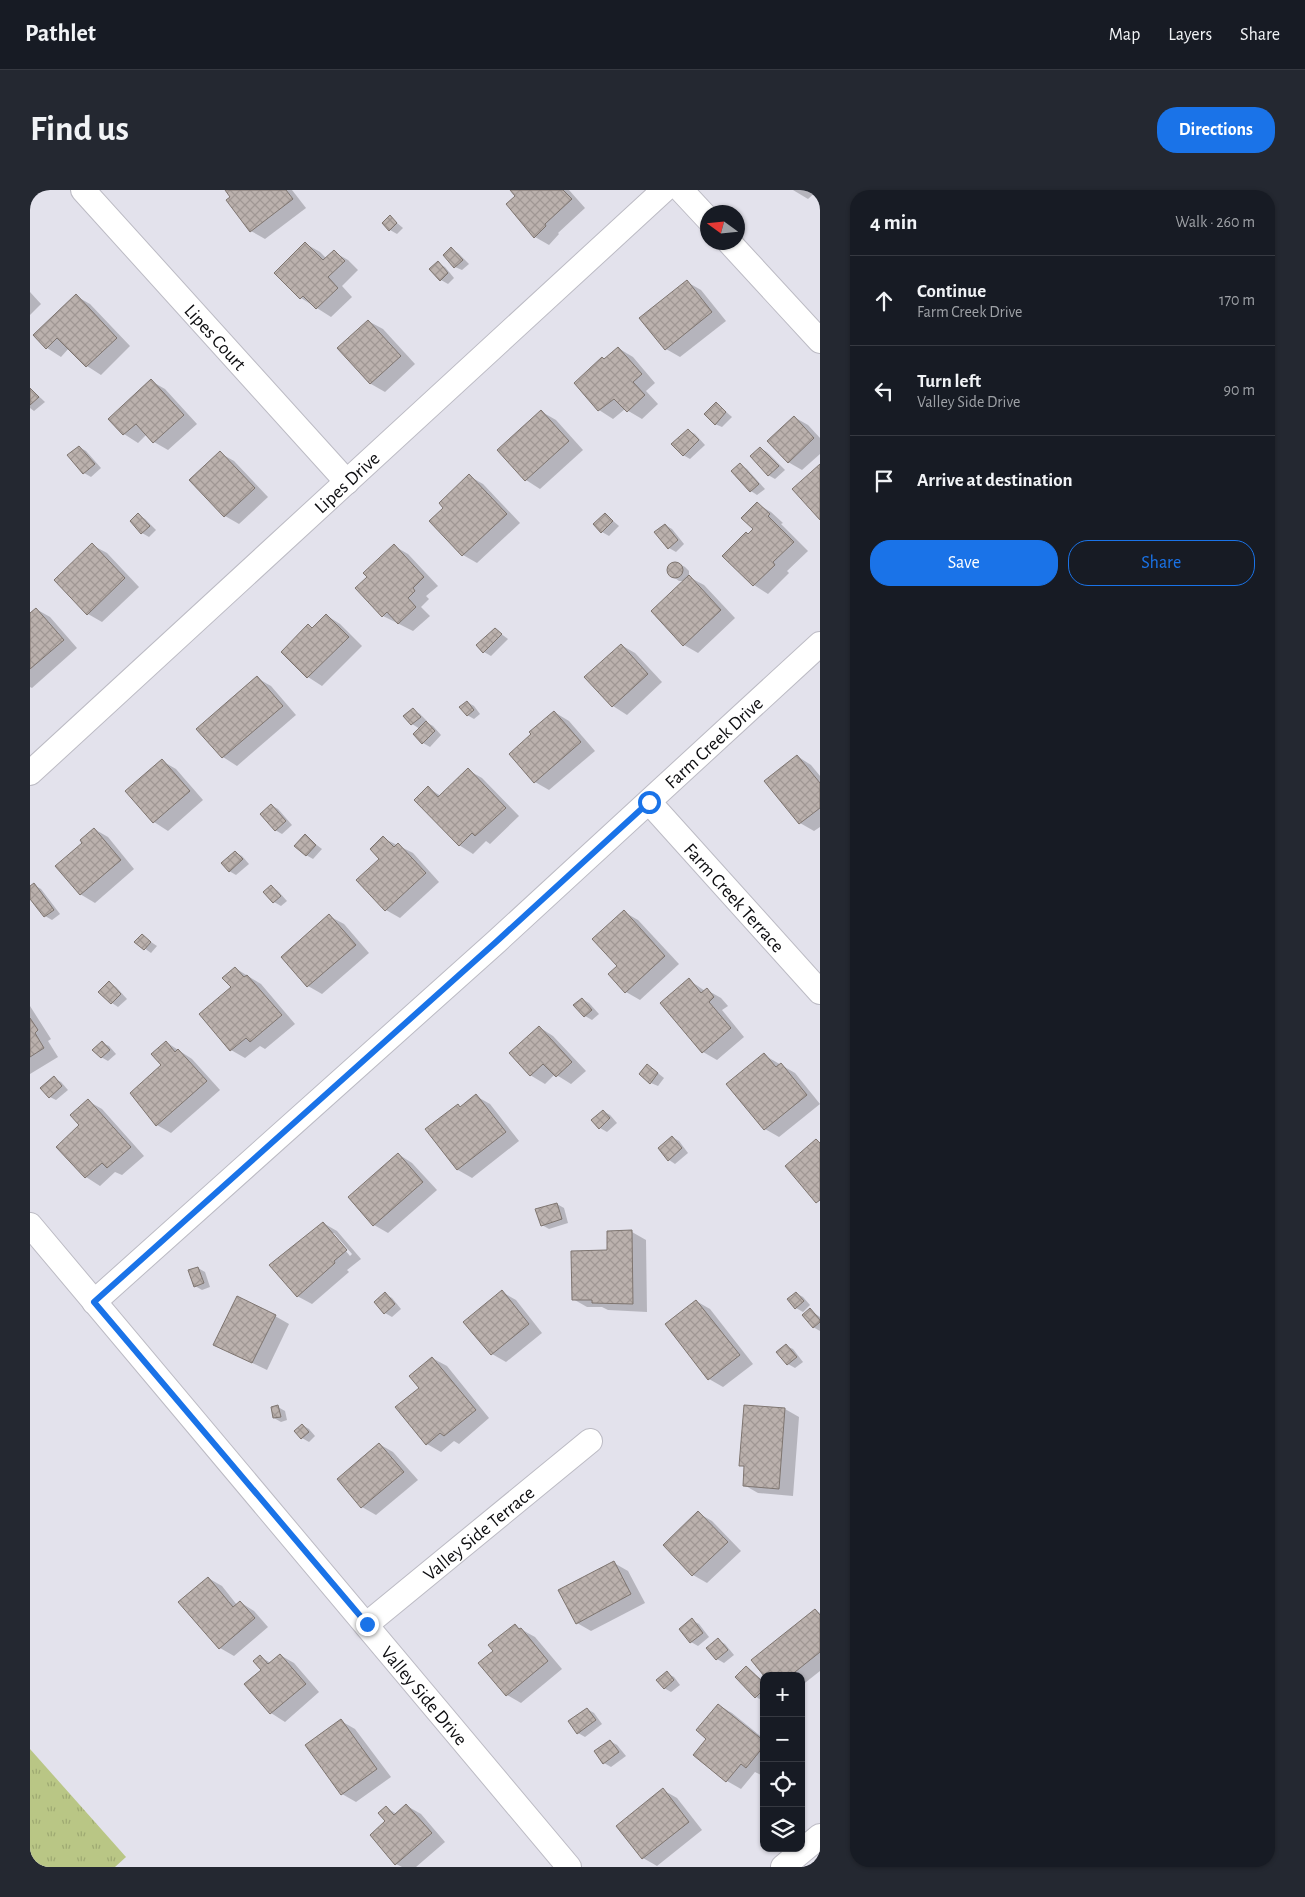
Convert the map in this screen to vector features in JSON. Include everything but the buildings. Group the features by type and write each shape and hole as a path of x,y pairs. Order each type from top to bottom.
{"street":[{"name":"Lipes Court","path":"83,190 348,482"},
{"name":"Lipes Drive","path":"30,774 664,190"},
{"path":"681,190 700,210"},
{"path":"736,250 820,341"},
{"name":"Farm Creek Drive","path":"94,1302 496,942 820,644"},
{"name":"Farm Creek Terrace","path":"649,802 820,992"},
{"name":"Valley Side Drive","path":"30,1225 570,1867"},
{"name":"Valley Side Terrace","path":"367,1624 590,1441"},
{"path":"783,1867 820,1836"}],"green space":[{"path":"30,1749 126,1857 115,1867 30,1867"}],"route":[{"path":"367,1624 94,1302 496,942 649,802"}]}
